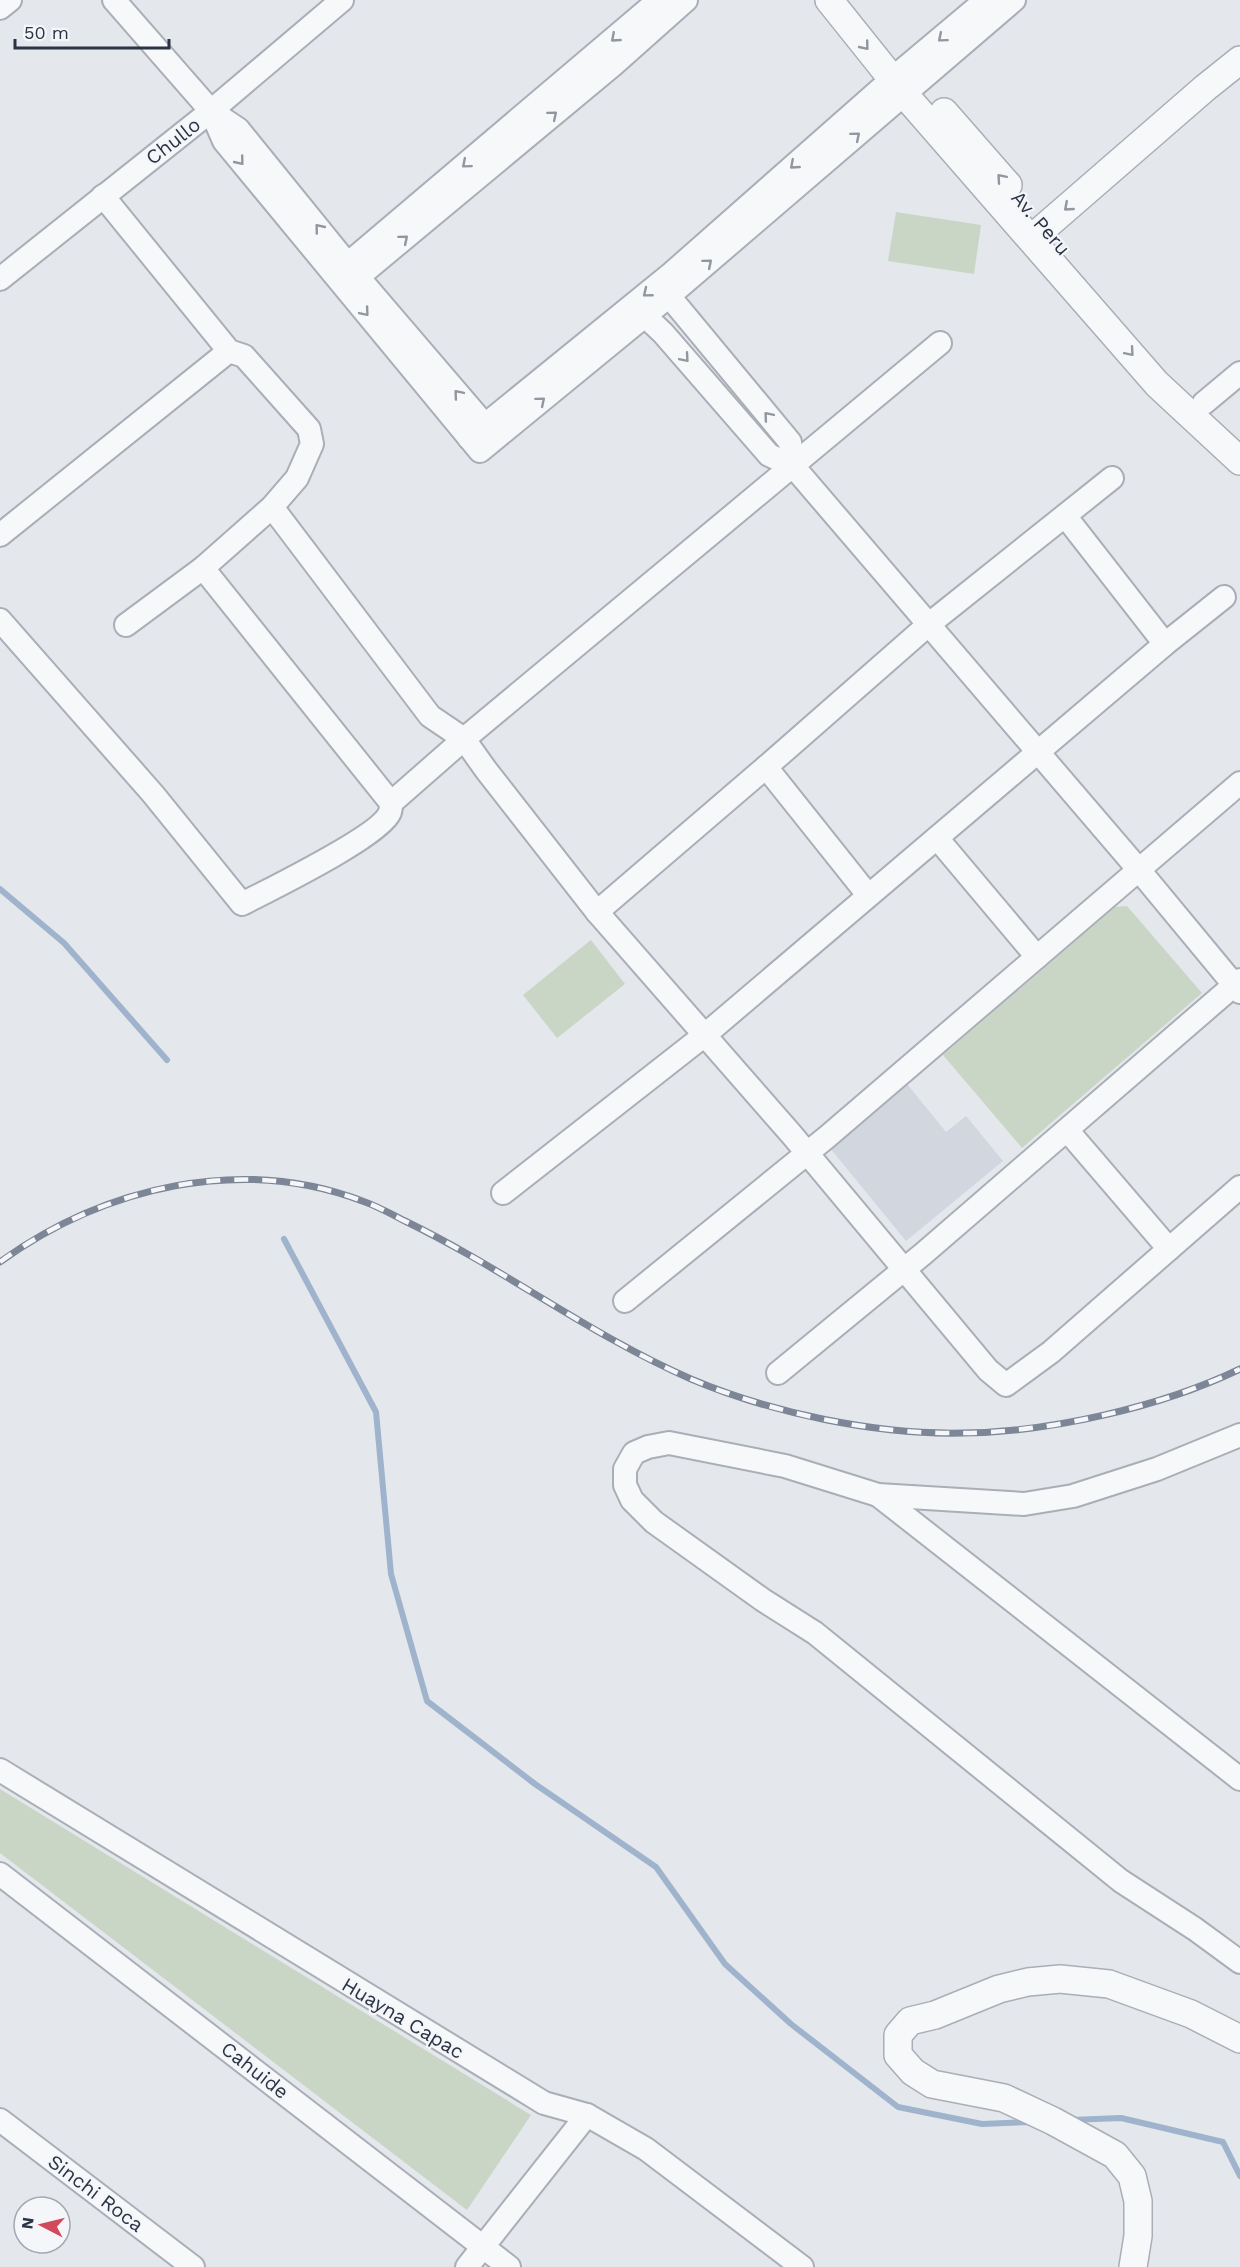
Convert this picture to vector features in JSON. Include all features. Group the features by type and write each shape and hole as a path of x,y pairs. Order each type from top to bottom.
{"street":[{"path":"0,8 10,0"},
{"path":"114,0 211,111 238,129 347,272 484,434"},
{"name":"Chullo","path":"0,279 211,111 342,0"},
{"path":"347,272 659,0"},
{"path":"347,272 613,65 686,0"},
{"path":"829,0 905,81"},
{"name":"Av. Peru","path":"852,0 905,81 1044,240 1167,367 1240,437"},
{"path":"484,434 669,296 905,81 986,0"},
{"path":"484,434 672,273 905,81 1014,0"},
{"path":"1044,240 1205,88 1240,60"},
{"path":"1044,240 1240,83"},
{"path":"103,196 229,351 244,356 309,429 312,444 297,478 272,507 203,568 126,625"},
{"path":"1044,240 1157,384 1240,461"},
{"path":"669,296 790,442 793,466"},
{"path":"645,316 663,333 769,455 793,466 1238,985 904,1271 778,1373"},
{"path":"0,620 153,794 242,904 335,855 378,827 390,813 391,803 464,739 940,343"},
{"path":"0,535 229,351"},
{"path":"1204,403 1240,373"},
{"path":"597,912 928,625 1112,478"},
{"path":"272,507 430,716 464,739 597,912 808,1153 988,1370 1006,1386 1051,1352 1240,1187"},
{"path":"1066,517 1165,644"},
{"path":"203,568 391,803"},
{"path":"503,1193 706,1034 1165,644 1224,597"},
{"path":"766,767 868,895"},
{"path":"625,1301 808,1153 1240,783"},
{"path":"937,838 1037,957"},
{"path":"1067,1130 1169,1249"},
{"path":"1240,1434 1157,1468 1073,1496 1024,1504 878,1495 785,1466 669,1443 648,1447 634,1453 625,1469 625,1485 632,1500 654,1522 763,1600 815,1633 1121,1881 1195,1929 1240,1962"},
{"path":"878,1495 1240,1779"},
{"name":"Huayna Capac","path":"0,1770 544,2103 587,2115 646,2149 802,2267"},
{"name":"Cahuide","path":"0,1874 509,2267"},
{"path":"1133,2267 1138,2235 1138,2201 1132,2176 1115,2155 1053,2121 1004,2098 932,2084 913,2072 898,2055 898,2035 910,2021 935,2015 999,1989 1028,1982 1060,1979 1109,1984 1191,2014 1240,2039"},
{"path":"467,2267 587,2115"},
{"name":"Sinchi Roca","path":"0,2120 193,2267"}],"shaded area":[{"path":"907,1084 946,1132 966,1116 1003,1161 906,1241 830,1148"}],"green space":[{"path":"896,212 981,225 974,274 888,261"},
{"path":"1127,906 1202,993 1022,1148 943,1055 1115,907"},
{"path":"591,940 625,984 557,1038 523,995"},
{"path":"0,1789 531,2115 467,2210 0,1853"}],"waterway":[{"path":"0,889 64,943 167,1060"},
{"path":"284,1239 376,1412 391,1574 427,1701 535,1784 656,1867 725,1964 791,2024 898,2107 982,2124 1030,2122"},
{"path":"1070,2120 1121,2118 1223,2142 1240,2176"}],"railway":[{"path":"0,1262 40,1236 83,1214 128,1197 175,1186 222,1180 270,1181 318,1188 376,1206 443,1240 654,1362 722,1391 825,1420 930,1433 997,1432 1032,1428 1141,1406 1209,1383 1240,1369"}]}
